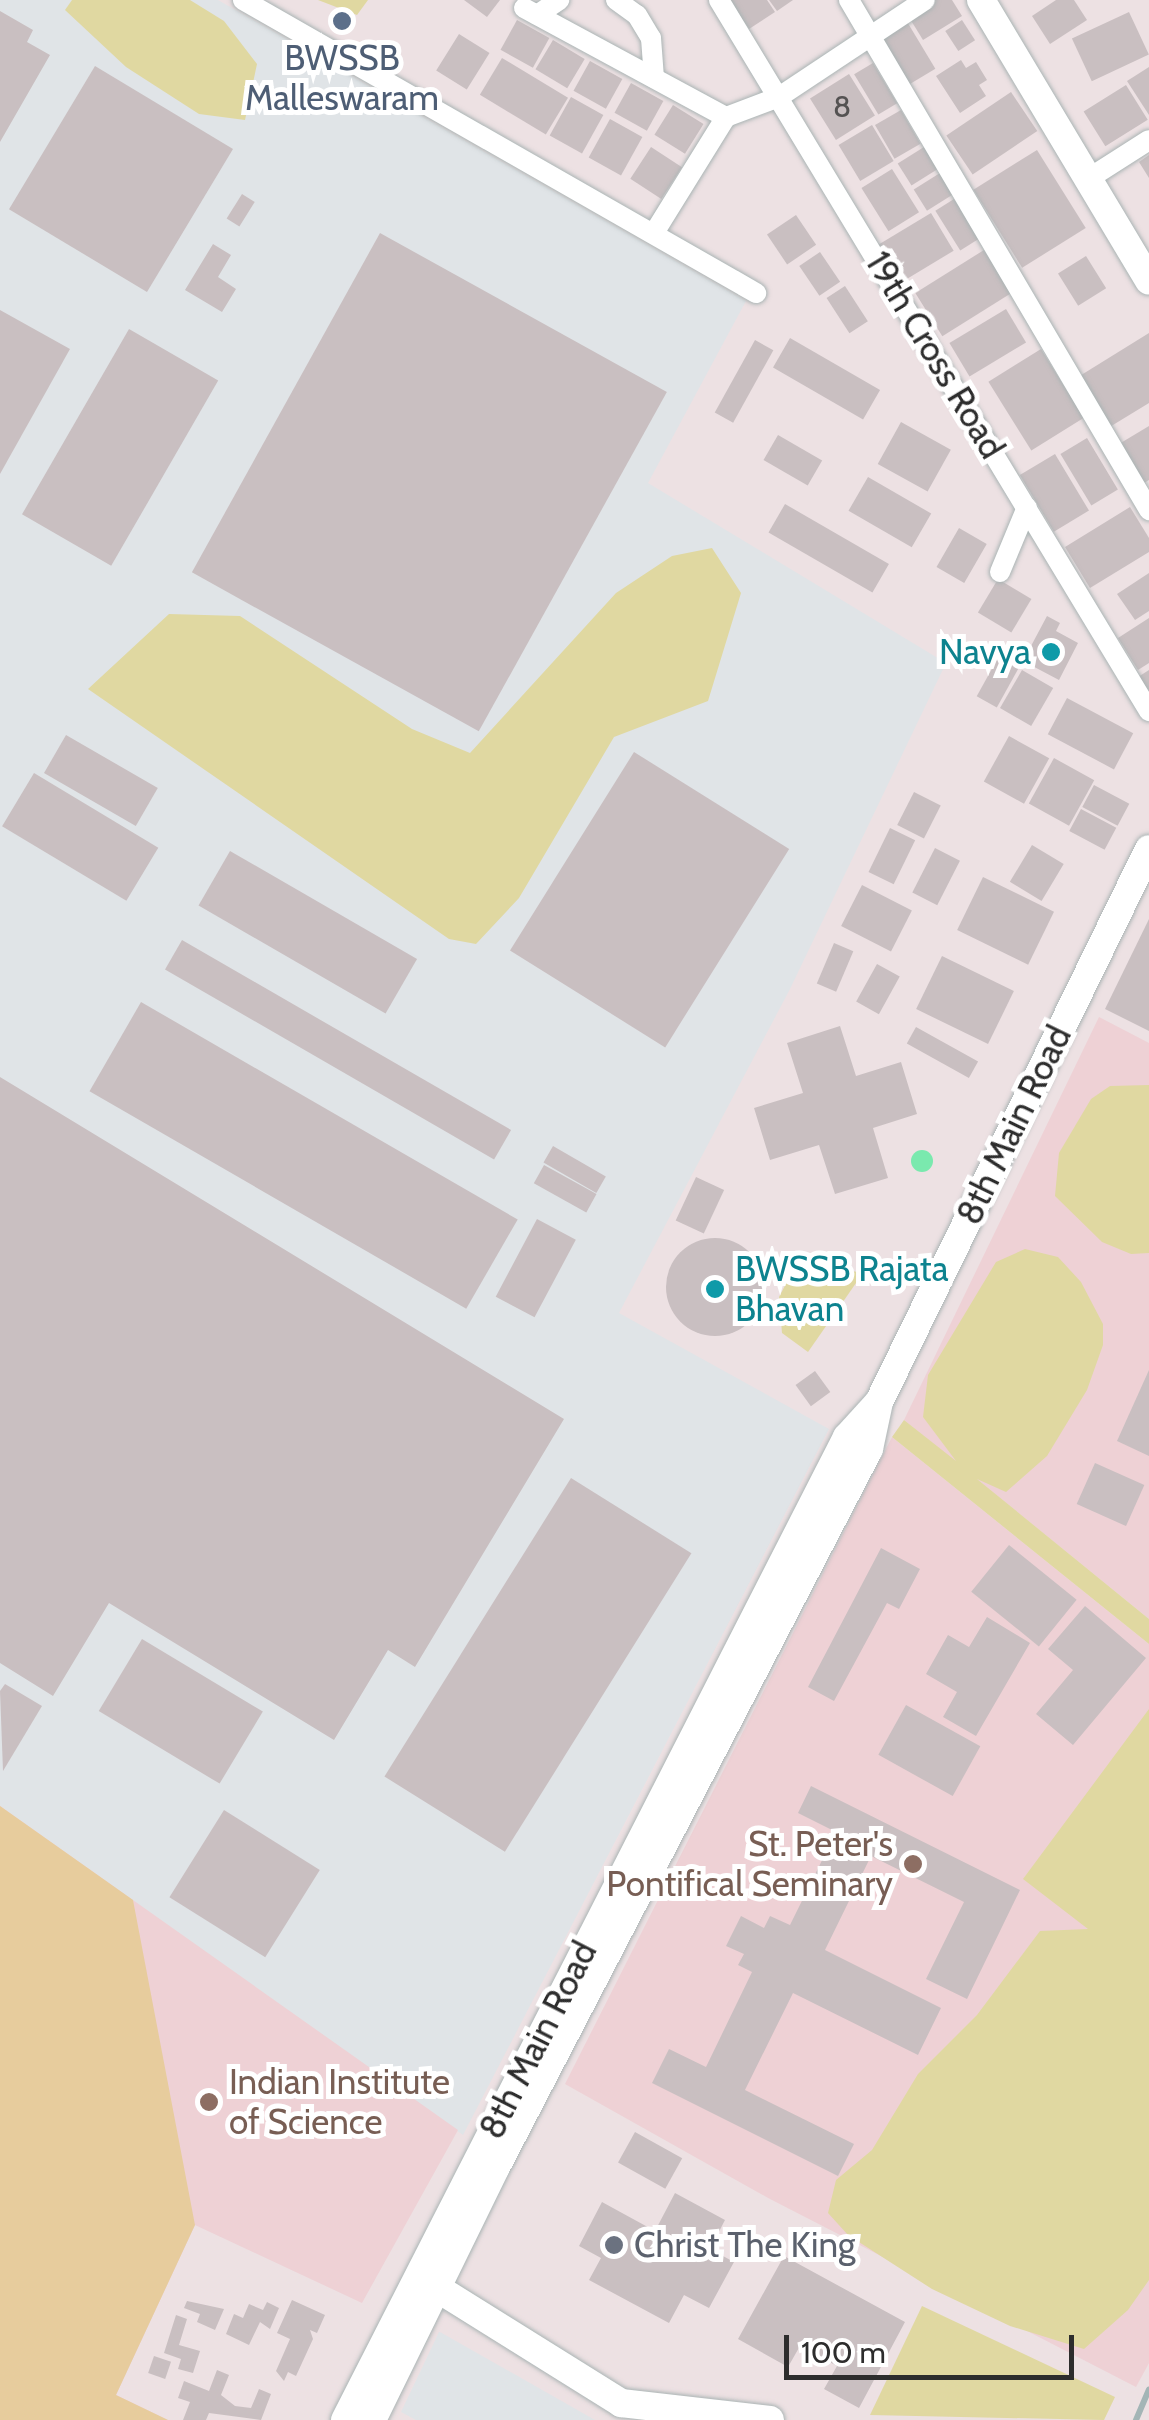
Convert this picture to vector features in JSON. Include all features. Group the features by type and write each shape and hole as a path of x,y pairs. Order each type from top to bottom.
{"main road":[{"path":"981,0 1149,281"},
{"name":"8th Main Road","path":"356,2419 848,1436 879,1402 1149,848"},
{"path":"426,2281 621,2403 770,2420"}],"street":[{"path":"243,0 756,293"},
{"path":"558,0 531,12 726,117"},
{"path":"616,0 637,15 651,38 654,78"},
{"name":"19th Cross Road","path":"719,0 1149,711"},
{"path":"849,0 1149,510"},
{"path":"654,232 726,117 779,97 925,0"},
{"path":"1088,179 1149,140"},
{"path":"1000,572 1027,507"}],"shaded area":[{"path":"0,0 218,0 746,301 648,483 946,663 790,989 619,1313 829,1429 463,2135 0,1806"},
{"path":"72,0 190,0 224,21 257,64 245,120 199,114 126,67 65,10"},
{"path":"318,0 368,0 357,15"},
{"path":"712,548 741,593 708,701 614,737 519,898 476,944 449,939 88,689 169,614 240,616 412,729 470,753 616,593 672,556"},
{"path":"1099,1017 1149,1043 1149,1619 904,1420"},
{"path":"1149,1085 1149,1253 1131,1254 1102,1242 1055,1196 1059,1153 1091,1099 1110,1086"},
{"path":"922,1150 930,1153 930,1169 922,1172 914,1169 911,1161 914,1153"},
{"path":"1025,1249 1058,1257 1081,1282 1103,1324 1103,1345 1087,1390 1047,1456 1006,1492 977,1479 1149,1619 1149,1644 892,1437 904,1420 956,1461 923,1417 928,1375 996,1262"},
{"path":"830,1267 863,1273 808,1352 782,1333 779,1297 789,1278"},
{"name":"St. Peter's Pontifical Seminary","path":"892,1437 1149,1644 1149,2363 1136,2387 770,2199 565,2084"},
{"path":"1149,1709 1149,2280 1128,2310 1084,2349 1010,2326 932,2289 848,2235 828,2213 836,2180 872,2150 918,2074 977,2015 1040,1931 1088,1929 1023,1879"},
{"name":"Indian Institute of Science","path":"0,1806 458,2130 362,2303 195,2225 116,2395 168,2420 0,2420"},
{"path":"0,1806 133,1900 195,2225 116,2395 168,2420 0,2420"},
{"path":"922,2306 1115,2397 1104,2420 870,2415"},
{"path":"439,2332 595,2420 416,2420 401,2412"}],"building":[{"path":"464,0 500,0 487,17"},
{"path":"729,0 767,0 775,12 749,29"},
{"path":"769,0 793,0 777,11"},
{"path":"930,0 952,0 962,16 923,40 907,14"},
{"path":"1056,0 1074,0 1087,20 1050,44 1032,16"},
{"path":"0,11 33,30 27,42 50,55 0,142"},
{"path":"1129,12 1149,55 1092,81 1072,39"},
{"path":"517,20 549,38 533,68 501,50"},
{"path":"906,20 935,69 906,86 877,38"},
{"path":"962,20 975,40 958,51 945,31"},
{"path":"459,34 490,53 467,90 436,70"},
{"path":"553,40 585,59 567,88 535,69"},
{"path":"502,58 568,98 546,135 480,95"},
{"path":"961,60 966,68 976,62 987,80 979,85 986,96 960,113 936,76"},
{"path":"590,61 622,79 606,109 574,91"},
{"path":"873,63 897,103 878,115 854,74"},
{"path":"95,66 233,149 147,292 9,209"},
{"path":"1149,67 1149,115 1127,81"},
{"path":"849,74 875,116 836,140 810,98"},
{"path":"631,83 663,101 647,131 615,113"},
{"path":"1126,85 1148,120 1105,146 1084,111"},
{"path":"1011,92 1037,131 973,175 946,136"},
{"path":"571,97 603,115 582,153 550,135"},
{"path":"673,105 704,124 685,154 654,135"},
{"path":"901,110 920,144 895,159 875,125"},
{"path":"610,119 642,137 621,175 589,157"},
{"path":"872,125 894,161 860,181 839,145"},
{"path":"651,147 682,167 661,199 630,179"},
{"path":"924,147 938,169 911,185 898,163"},
{"path":"1037,150 1086,228 1022,268 973,190"},
{"path":"1149,155 1149,178 1139,162"},
{"path":"892,169 919,212 888,231 861,188"},
{"path":"940,173 953,194 927,211 914,189"},
{"path":"242,194 255,202 239,227 227,219"},
{"path":"954,199 979,239 960,251 935,211"},
{"path":"931,213 954,251 901,282 879,244"},
{"path":"796,215 816,245 787,264 767,235"},
{"path":"380,233 667,392 479,731 192,572"},
{"path":"213,244 231,255 218,277 236,289 222,312 185,290"},
{"path":"984,250 1011,293 942,336 915,293"},
{"path":"820,252 840,282 819,296 799,266"},
{"path":"1086,256 1106,288 1078,306 1058,273"},
{"path":"845,286 868,321 849,333 827,298"},
{"path":"1006,309 1026,342 970,376 949,343"},
{"path":"0,310 70,349 0,474"},
{"path":"129,329 218,380 111,566 22,514"},
{"path":"1149,333 1149,403 1108,428 1078,377"},
{"path":"790,338 880,390 863,419 773,367"},
{"path":"755,340 773,350 733,423 715,413"},
{"path":"1041,349 1084,418 1031,451 988,382"},
{"path":"901,422 951,450 928,492 878,464"},
{"path":"1149,426 1149,480 1144,483 1119,444"},
{"path":"778,435 822,460 808,486 764,460"},
{"path":"1087,438 1118,489 1091,505 1060,454"},
{"path":"1055,454 1089,511 1054,532 1020,475"},
{"path":"868,477 931,514 912,547 848,511"},
{"path":"785,504 889,564 872,593 768,533"},
{"path":"1130,507 1149,538 1149,552 1090,588 1065,547"},
{"path":"959,528 987,544 964,583 936,567"},
{"path":"1149,573 1149,611 1135,620 1117,594"},
{"path":"998,579 1031,599 1011,633 978,612"},
{"name":"Navya","path":"1047,616 1060,623 1056,631 1078,643 1059,680 1023,661"},
{"path":"1149,618 1149,663 1138,670 1118,638"},
{"path":"999,656 1019,667 997,707 977,696"},
{"path":"1022,670 1053,688 1031,726 1000,708"},
{"path":"1149,670 1149,695 1138,677"},
{"path":"1067,698 1133,733 1114,769 1048,734"},
{"path":"66,735 158,788 136,826 44,773"},
{"path":"1009,736 1049,758 1024,804 984,781"},
{"path":"634,752 789,849 665,1047 510,950"},
{"path":"1054,758 1094,780 1069,826 1029,803"},
{"path":"34,773 158,848 126,901 2,826"},
{"path":"1094,785 1129,804 1118,826 1082,807"},
{"path":"914,792 941,806 924,839 897,825"},
{"path":"1081,809 1116,828 1105,850 1069,831"},
{"path":"890,828 915,840 894,884 869,872"},
{"path":"1032,845 1064,864 1042,901 1010,882"},
{"path":"935,848 960,861 937,905 912,893"},
{"path":"230,851 417,959 386,1014 198,906"},
{"path":"983,877 1054,912 1028,965 957,930"},
{"path":"862,885 912,910 891,951 841,926"},
{"path":"1149,919 1149,1031 1105,1009"},
{"path":"182,940 511,1130 494,1159 165,969"},
{"path":"834,943 853,951 836,992 817,984"},
{"path":"942,956 1014,991 988,1044 916,1009"},
{"path":"877,964 900,977 879,1014 856,1002"},
{"path":"141,1002 518,1220 466,1309 90,1091"},
{"path":"840,1026 856,1076 901,1062 917,1114 873,1128 888,1178 835,1194 819,1145 770,1160 754,1108 803,1093 787,1043"},
{"path":"916,1027 978,1061 969,1078 907,1044"},
{"path":"0,1077 564,1419 415,1667 388,1650 334,1740 109,1603 53,1696 0,1663"},
{"path":"553,1146 606,1176 596,1193 544,1162"},
{"path":"544,1165 596,1194 586,1212 534,1183"},
{"path":"696,1177 724,1190 704,1234 676,1221"},
{"path":"537,1219 576,1240 535,1317 496,1297"},
{"name":"BWSSB Rajata Bhavan","path":"715,1238 734,1242 749,1253 760,1268 764,1287 760,1306 749,1321 734,1332 715,1336 696,1332 681,1321 670,1306 666,1287 670,1268 681,1253 696,1242"},
{"path":"1149,1370 1149,1456 1117,1441"},
{"path":"815,1371 830,1392 811,1406 796,1385"},
{"path":"1095,1463 1144,1485 1126,1526 1077,1504"},
{"path":"571,1478 691,1553 505,1852 384,1777"},
{"path":"1009,1545 1077,1600 1039,1646 971,1592"},
{"path":"881,1548 920,1569 899,1609 887,1603 834,1701 808,1687"},
{"path":"1085,1606 1146,1658 1073,1745 1036,1714 1073,1670 1048,1649"},
{"path":"987,1617 1030,1643 976,1736 943,1717 957,1692 926,1674 948,1635 969,1647"},
{"path":"142,1639 263,1712 220,1784 99,1711"},
{"path":"5,1684 42,1706 3,1771 0,1691"},
{"path":"906,1705 980,1746 953,1796 878,1755"},
{"path":"811,1786 1020,1890 967,1999 926,1979 964,1902 871,1856 825,1950 941,2008 918,2055 793,1993 745,2090 854,2144 838,2176 652,2083 669,2049 706,2067 752,1972 738,1965 744,1954 726,1946 741,1916 764,1928 770,1916 790,1925 836,1832 798,1813"},
{"path":"224,1810 320,1870 265,1957 169,1897"},
{"path":"635,2132 682,2158 665,2189 618,2163"},
{"path":"675,2193 725,2220 710,2249 734,2262 709,2308 684,2295 669,2323 589,2280 601,2258 579,2246 602,2202 655,2231"},
{"path":"784,2256 905,2322 859,2408 824,2389 837,2366 800,2346 788,2367 738,2339"},
{"path":"292,2300 325,2315 317,2333 310,2330 313,2339 296,2376 288,2372 284,2381 276,2371 290,2339 277,2333"},
{"path":"187,2301 224,2309 215,2330 197,2322 200,2314 184,2308"},
{"path":"267,2302 279,2308 270,2329 260,2322 249,2345 226,2334 234,2314 243,2318 249,2304 263,2310"},
{"path":"176,2315 187,2319 179,2345 200,2351 193,2373 178,2369 181,2359 164,2353"},
{"path":"154,2356 171,2362 165,2379 148,2373"},
{"path":"217,2370 229,2375 221,2395 235,2406 251,2408 259,2389 271,2394 261,2420 209,2413 206,2420 183,2420 190,2402 178,2398 184,2381 209,2391"}],"railway":[{"path":"1136,2420 1149,2390"}],"place":[{"name":"BWSSB Malleswaram","path":"342,21"},
{"name":"Navya","path":"1051,652"},
{"name":"BWSSB Rajata Bhavan","path":"715,1289"},
{"name":"St. Peter's Pontifical Seminary","path":"913,1864"},
{"name":"Indian Institute of Science","path":"209,2102"},
{"name":"Christ The King","path":"614,2245"}]}
